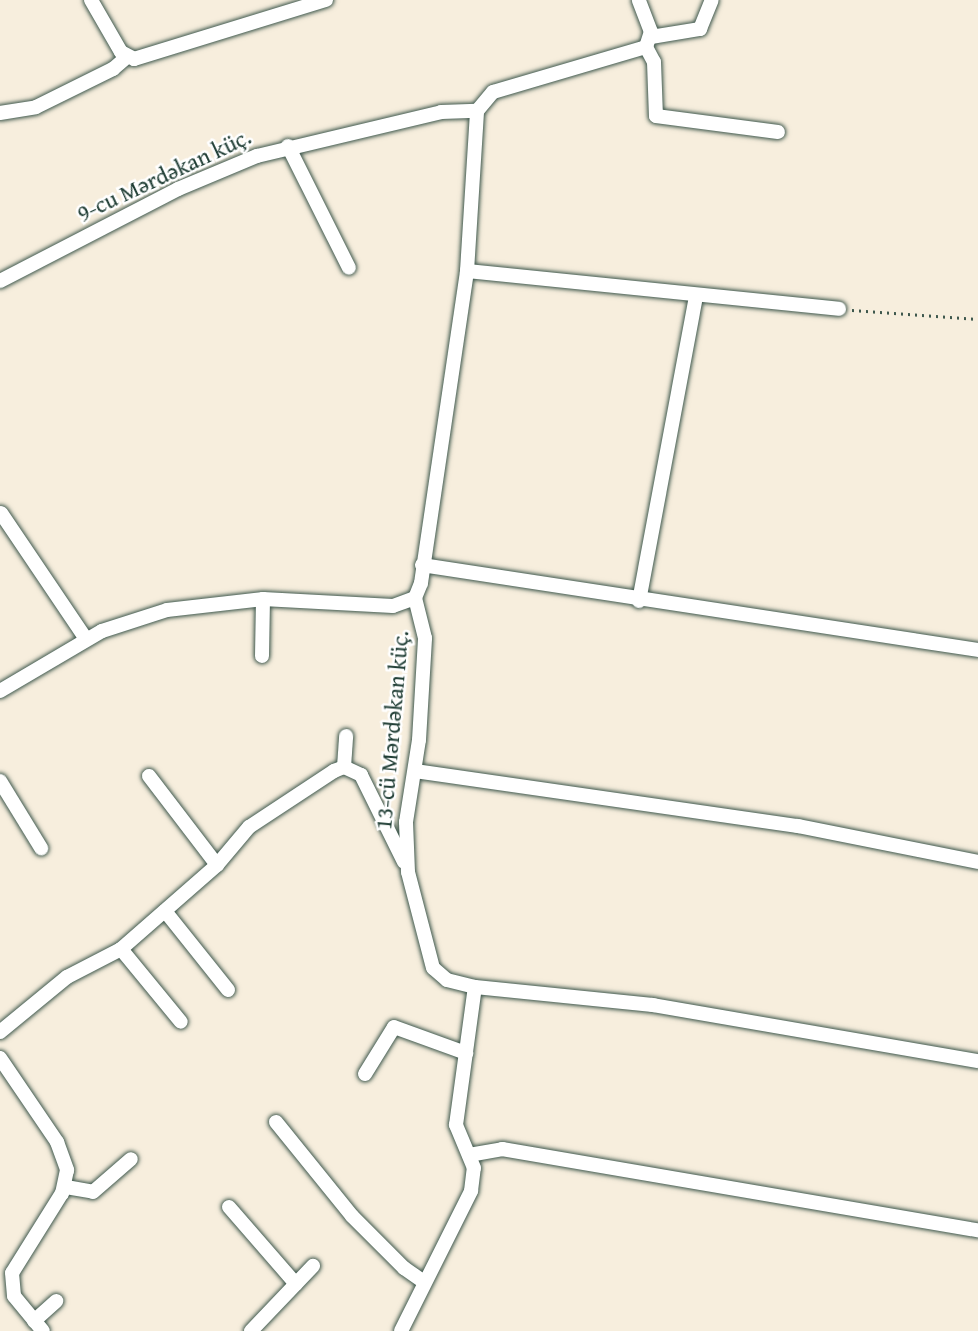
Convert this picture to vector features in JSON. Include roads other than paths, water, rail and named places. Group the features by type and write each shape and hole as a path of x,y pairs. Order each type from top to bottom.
{"street":[{"path":"91,0 127,57"},
{"path":"0,113 36,107 113,69 127,57 147,57 326,0"},
{"path":"639,0 654,62 656,116 778,132"},
{"path":"477,111 493,92 648,42 700,29 712,0"},
{"name":"9-cu Mərdəkan küç.","path":"0,281 218,171 288,146 441,112 477,111"},
{"name":"13-cü Mərdəkan küç.","path":"475,987 447,980 433,968 408,872 408,807 415,771 425,638 415,598 467,271 477,111"},
{"path":"288,146 349,268"},
{"path":"467,271 696,297 839,309"},
{"path":"639,601 696,297"},
{"path":"1,513 86,639"},
{"path":"422,565 639,601 978,650"},
{"path":"0,691 86,639 118,624 167,610 263,599 393,606 415,598"},
{"path":"262,656 263,599"},
{"path":"344,767 346,736"},
{"path":"344,767 361,775 382,812 408,872"},
{"path":"0,1032 67,977 121,949 217,865 249,827 344,767"},
{"path":"415,771 798,826 978,862"},
{"path":"149,776 217,865"},
{"path":"0,781 41,848"},
{"path":"382,812 408,807"},
{"path":"165,911 228,990"},
{"path":"121,949 181,1022"},
{"path":"401,1331 471,1191 474,1168 456,1125 475,987 653,1005 978,1061"},
{"path":"365,1074 394,1027 466,1053"},
{"path":"0,1058 62,1150 66,1186 16,1262 6,1288 38,1326 56,1301"},
{"path":"276,1122 352,1216 404,1268 424,1282"},
{"path":"469,1155 502,1149 978,1230"},
{"path":"66,1186 93,1192 131,1159"},
{"path":"229,1207 296,1284"},
{"path":"251,1331 313,1266"}]}
